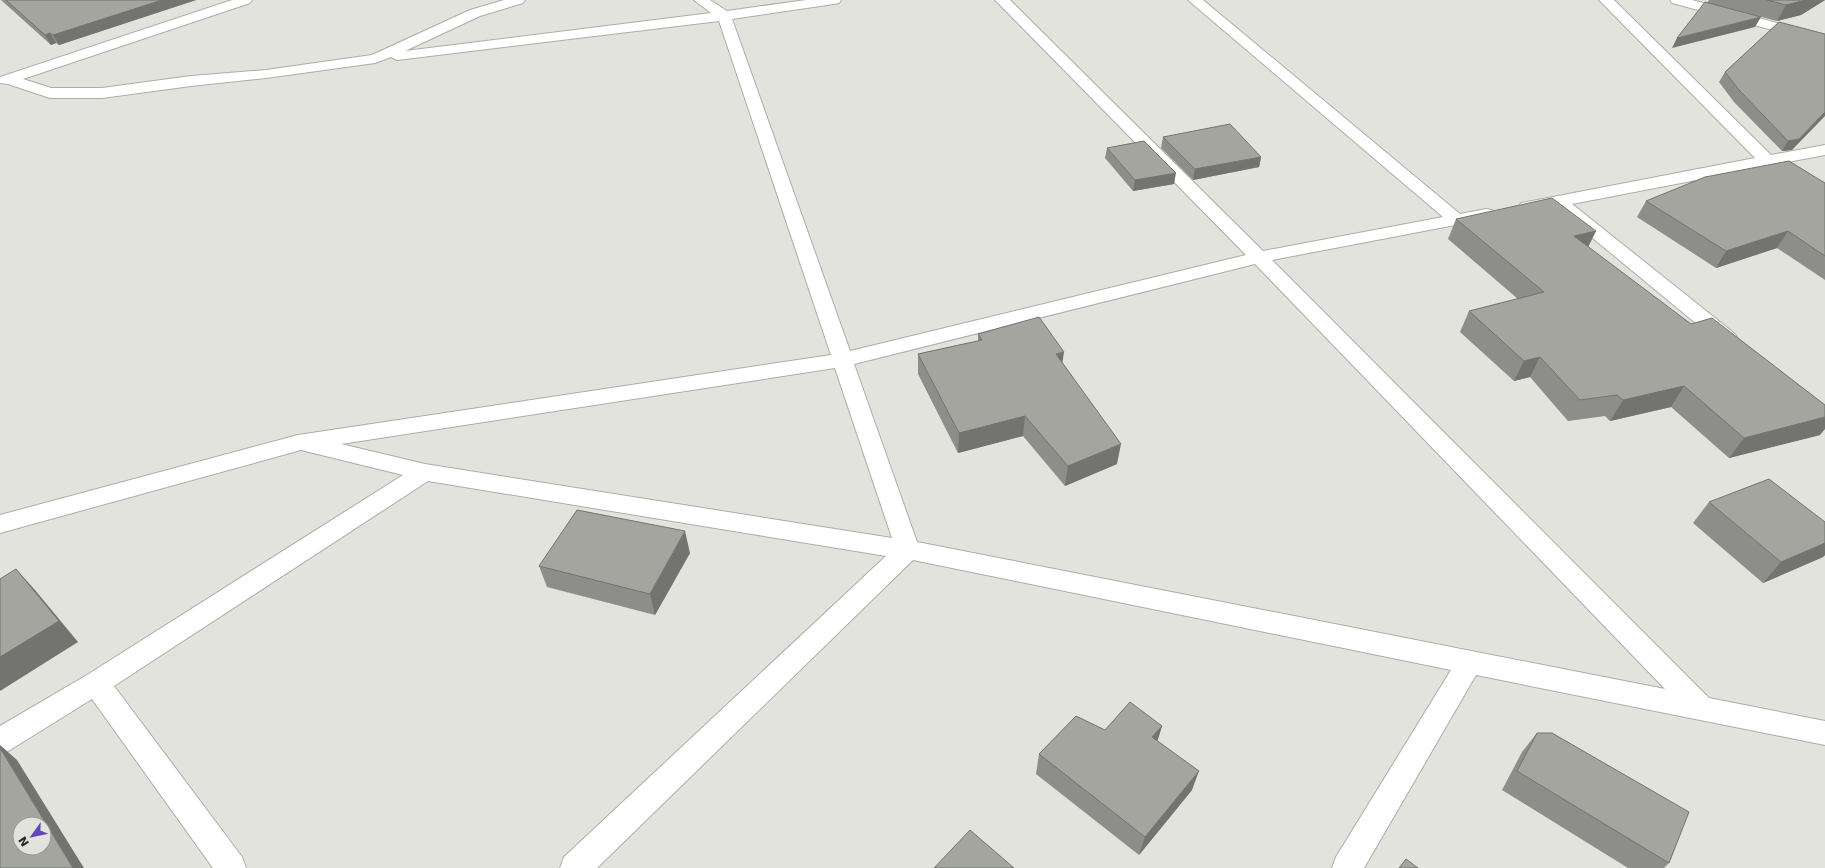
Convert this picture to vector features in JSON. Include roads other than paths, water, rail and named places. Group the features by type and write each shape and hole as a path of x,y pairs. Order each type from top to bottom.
{"street":[{"path":"4,80 245,0"},
{"path":"375,58 475,13 518,0"},
{"path":"701,0 724,16 908,550"},
{"path":"4,80 50,93 102,93 191,81 266,74 375,58 724,16 834,0"},
{"path":"1002,0 1259,257 1702,709"},
{"path":"1195,0 1457,220"},
{"path":"1606,0 1767,161 1825,198"},
{"path":"1677,0 1825,40"},
{"path":"0,524 298,443 842,360 1259,257 1825,150"},
{"path":"1558,201 1740,349"},
{"path":"298,443 425,472 908,550 1468,663 1825,733"},
{"path":"0,741 96,683 425,472"},
{"path":"575,868 908,550"},
{"path":"1347,868 1468,663"},
{"path":"96,683 231,868"}]}
